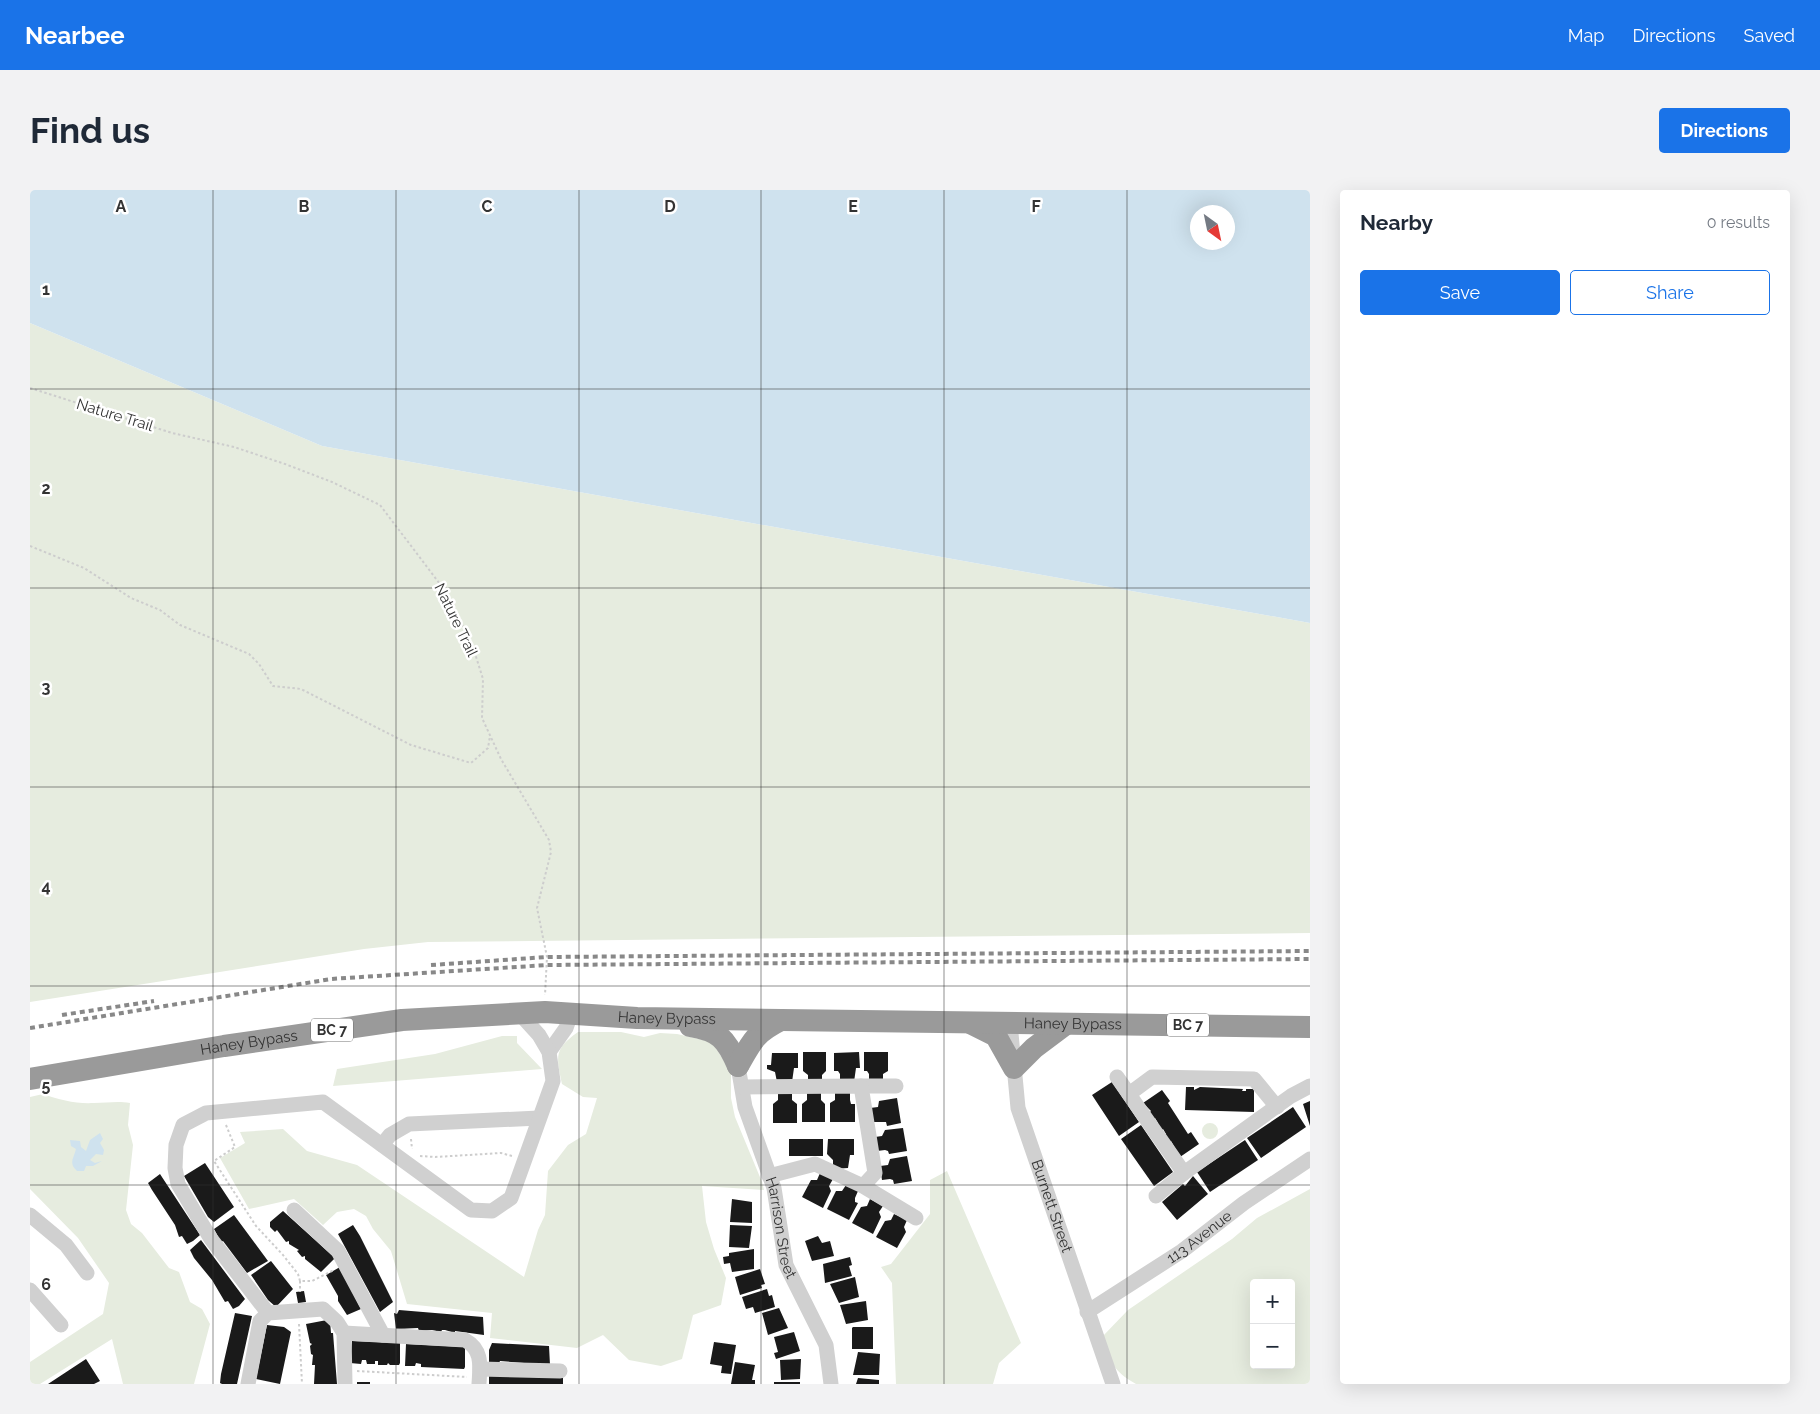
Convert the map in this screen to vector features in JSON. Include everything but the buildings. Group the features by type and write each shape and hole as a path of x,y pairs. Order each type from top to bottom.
{"highway":[{"name":"Haney Bypass","path":"30,1078 224,1046 402,1020 519,1013 545,1012 637,1018 1310,1027"},
{"path":"637,1018 711,1030 729,1044 740,1076"},
{"path":"740,1076 752,1041 762,1029 781,1020"},
{"path":"970,1022 996,1036 1014,1068 1034,1048 1066,1024"}],"street":[{"path":"268,1313 212,1239 178,1184 176,1145 183,1125 206,1113 323,1102 471,1210 492,1211 511,1198 553,1081 549,1052 539,1035 519,1013"},
{"path":"549,1052 566,1028 571,1014"},
{"name":"Burnett Street","path":"1010,1023 1018,1108 1113,1384"},
{"path":"740,1076 861,1086 896,1086"},
{"name":"Harrison Street","path":"740,1076 745,1107 774,1188 786,1265 826,1345 831,1384"},
{"path":"1117,1077 1184,1173"},
{"path":"1129,1094 1152,1078 1254,1079 1277,1107"},
{"path":"861,1086 875,1173 863,1186"},
{"path":"1156,1196 1184,1173 1310,1086"},
{"path":"382,1145 390,1135 410,1124 539,1118"},
{"name":"113 Avenue","path":"1087,1312 1182,1251 1244,1203 1310,1159"},
{"path":"769,1176 815,1164 863,1186 916,1218"},
{"path":"294,1210 338,1251 383,1335"},
{"path":"30,1215 66,1245 87,1273"},
{"path":"31,1292 61,1325"},
{"path":"248,1384 260,1321 268,1313 323,1308 337,1322 344,1333 345,1378"},
{"path":"344,1333 465,1340 477,1349 479,1377 560,1371"}],"path":[{"name":"Nature Trail","path":"30,388 172,433 234,447 332,482 380,505 443,588 472,644 483,679 482,718 500,759 549,840 551,852 537,908 547,957 545,1012"},
{"path":"30,546 84,568 131,598 160,610 180,624 249,654 259,664 273,686 301,690 411,745 471,763 488,748 490,736"},
{"path":"218,1112 234,1147 214,1161 256,1226 298,1274 300,1292"},
{"path":"410,1124 412,1152"},
{"path":"415,1156 417,1158 420,1155 435,1157 501,1153 524,1160"},
{"path":"300,1280 312,1281 345,1264"},
{"path":"298,1310 302,1384"},
{"path":"345,1378 352,1371 479,1377"}],"shaded area":[{"path":"30,323 322,446 1310,623 1310,933 428,942 364,949 30,1002"},
{"path":"578,1032 621,1032 644,1037 660,1033 677,1034 712,1042 731,1072 731,1098 735,1117 764,1190 702,1186 706,1222 714,1249 726,1278 721,1305 693,1315 682,1359 661,1366 629,1360 603,1335 577,1348 490,1338 492,1313 407,1304 391,1251 373,1229 366,1216 354,1209 337,1212 323,1225 294,1199 249,1209 220,1158 245,1143 240,1132 283,1129 307,1151 357,1165 524,1277 538,1230 545,1215 548,1171 568,1145 586,1134 597,1098 583,1097 562,1084 558,1060 559,1054 565,1043"},
{"path":"502,1036 517,1036 517,1043 542,1069 333,1086 337,1069 435,1054"},
{"path":"43,1094 81,1103 130,1103 128,1125 133,1145 126,1210 131,1224 142,1233 169,1268 179,1272 190,1302 202,1309 210,1324 194,1384 123,1384 112,1339 40,1384 30,1384 30,1362 103,1314 109,1283 78,1238 30,1189 30,1097"},
{"path":"1210,1123 1218,1131 1210,1139 1202,1131"},
{"path":"947,1171 1021,1343 999,1363 993,1384 896,1384 892,1283 881,1267 891,1264 930,1214 930,1180"},
{"path":"1310,1189 1310,1384 1136,1384 1122,1375 1113,1365 1102,1337 1128,1310 1232,1239 1257,1218"}],"water":[{"path":"30,190 1310,190 1310,623 322,446 30,323"},
{"path":"100,1133 103,1139 100,1143 104,1150 103,1155 96,1154 90,1160 95,1163 102,1161 93,1166 86,1166 84,1171 77,1171 72,1163 76,1149 71,1146 70,1140 80,1141 81,1147 86,1151 90,1140"}],"railway":[{"path":"431,965 547,957 1310,951"},
{"path":"30,1028 331,979 547,965 1310,959"},
{"path":"62,1015 154,1001"}]}
